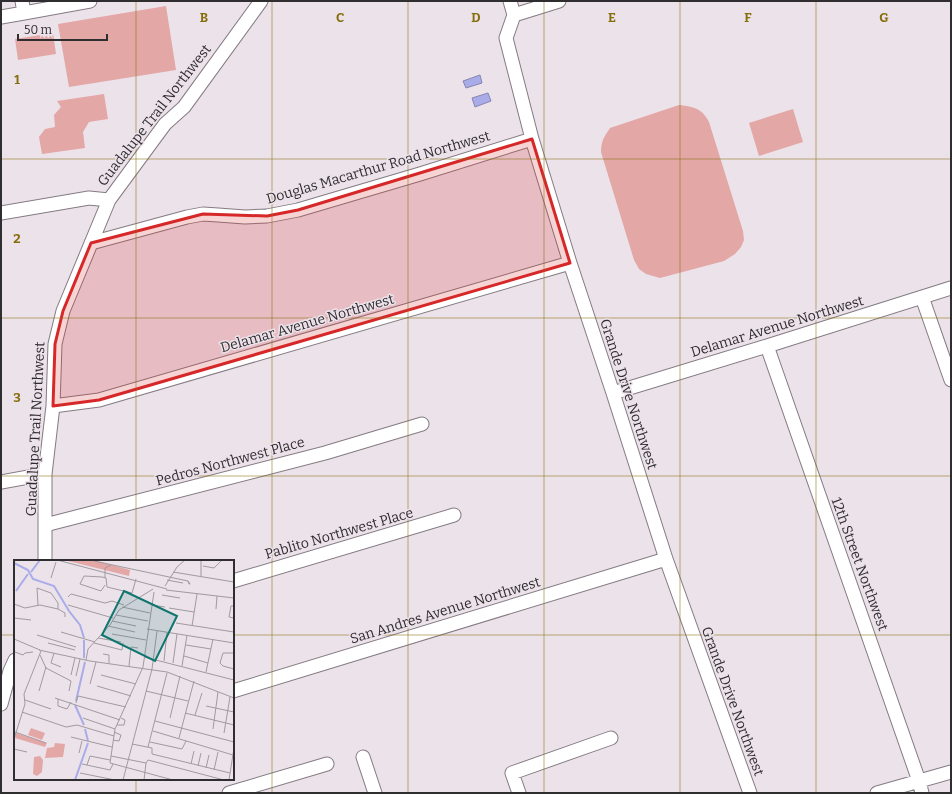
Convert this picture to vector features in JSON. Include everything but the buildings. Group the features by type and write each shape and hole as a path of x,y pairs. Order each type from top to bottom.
{"street":[{"path":"1,16 23,7 90,1"},
{"name":"Guadalupe Trail Northwest","path":"45,560 46,474 53,406 55,344 63,311 109,200 164,124 184,107 260,1"},
{"path":"510,1 514,15 560,1"},
{"name":"Grande Drive Northwest","path":"514,15 506,38 532,139 570,263 666,559 750,793"},
{"name":"Douglas Macarthur Road Northwest","path":"91,243 203,214 245,217 267,216 298,210 532,139"},
{"path":"1,213 89,198 109,200"},
{"name":"Delamar Avenue Northwest","path":"53,406 99,400 570,263"},
{"name":"Delamar Avenue Northwest","path":"613,393 951,288"},
{"path":"922,297 951,380"},
{"name":"12th Street Northwest","path":"766,346 921,787"},
{"name":"Pedros Northwest Place","path":"45,525 325,453 422,424"},
{"path":"1,482 46,474"},
{"name":"Pablito Northwest Place","path":"234,581 454,515"},
{"name":"San Andres Avenue Northwest","path":"234,690 666,559"},
{"path":"1,704 10,671 14,662"},
{"path":"519,793 512,773 611,738"},
{"path":"363,757 375,793"},
{"path":"229,793 327,764"},
{"path":"877,793 921,787 951,772"}],"highlighted area":[{"path":"532,139 570,263 99,400 53,406 55,344 63,311 91,243 203,214 267,216 298,210"}],"shaded area":[{"path":"166,6 176,70 69,87 58,24"},
{"path":"53,33 56,54 18,60 15,39"},
{"path":"104,94 108,119 89,122 83,132 85,148 42,154 39,137 45,129 55,127 54,115 61,107 57,101"},
{"path":"679,105 697,109 709,122 743,231 744,240 741,247 735,254 724,261 660,278 646,274 639,269 634,260 601,148 603,139 610,128"},
{"path":"793,109 803,142 759,156 749,123"}],"water":[{"path":"480,75 482,83 466,88 463,81"},
{"path":"488,93 491,101 475,107 472,98"}]}
